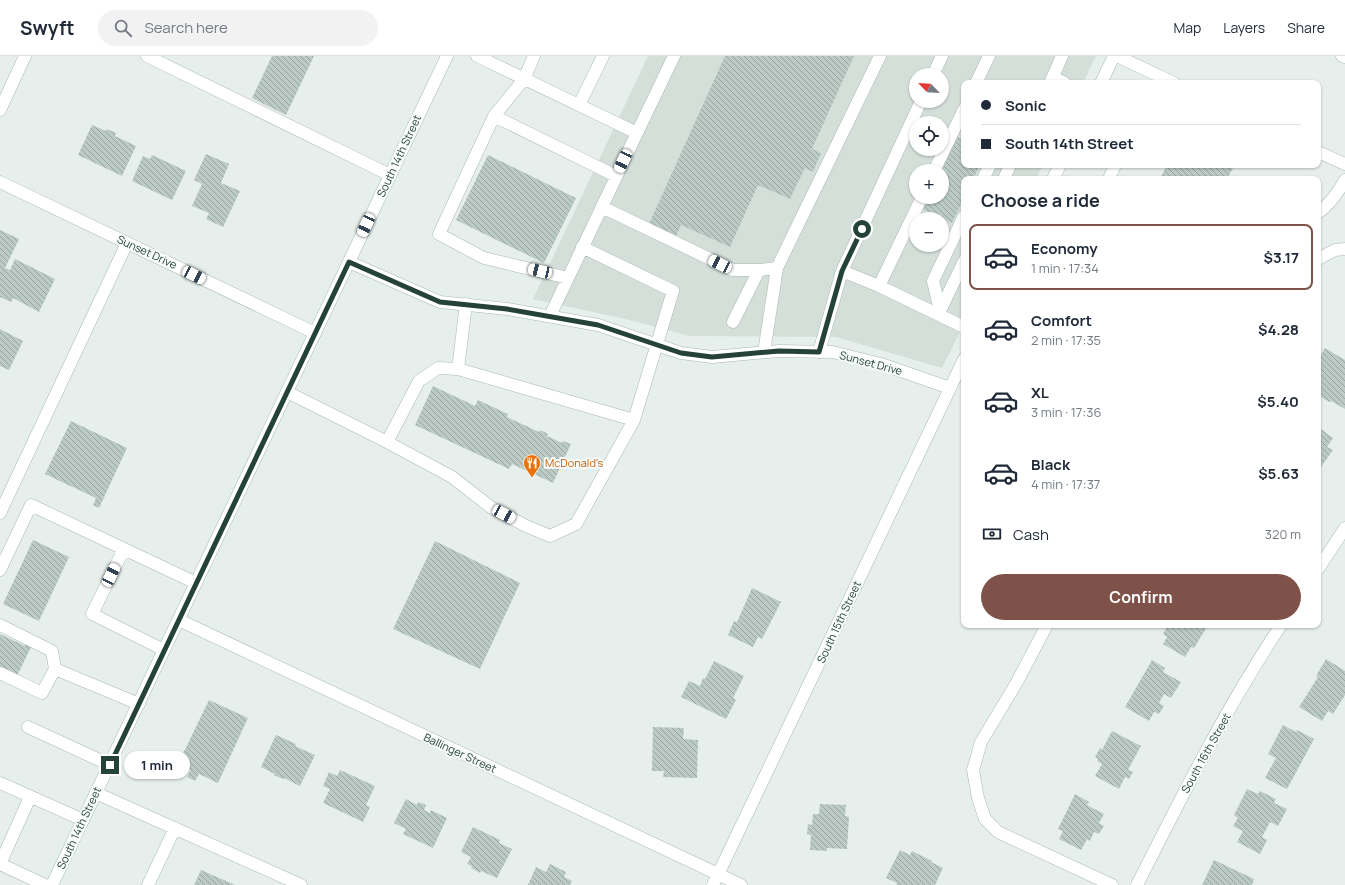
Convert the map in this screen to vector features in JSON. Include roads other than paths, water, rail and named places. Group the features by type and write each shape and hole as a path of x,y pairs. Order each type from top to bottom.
{"street":[{"path":"0,110 25,56"},
{"path":"148,56 390,175"},
{"name":"South 14th Street","path":"52,885 447,56"},
{"path":"477,56 637,133"},
{"path":"534,56 524,79 494,116 439,234 484,258 568,278"},
{"path":"580,105 603,56"},
{"path":"550,316 674,56"},
{"path":"764,352 777,268 880,56"},
{"path":"936,68 942,56"},
{"path":"977,80 989,56"},
{"path":"1051,80 1062,56"},
{"path":"1102,80 1114,56"},
{"path":"1117,56 1168,80"},
{"path":"819,352 842,271 918,108"},
{"path":"937,164 961,115"},
{"path":"494,116 616,176"},
{"path":"1321,153 1345,164"},
{"path":"1321,211 1335,196 1345,180"},
{"name":"Sunset Drive","path":"0,182 315,333"},
{"path":"879,286 919,204"},
{"path":"602,207 733,270 777,268"},
{"path":"939,312 933,281 961,222"},
{"path":"0,513 127,243"},
{"path":"287,392 387,442 452,477 492,508 526,526 550,536 576,524 634,420 673,291 582,247"},
{"path":"1321,257 1335,250 1345,249"},
{"name":"Sunset Drive","path":"349,262 440,302 507,309 598,325 681,353 712,357 779,351 832,352 881,364 950,388"},
{"path":"939,312 961,267"},
{"path":"733,322 759,270"},
{"path":"842,271 939,312 961,325"},
{"path":"458,369 466,304"},
{"name":"South 15th Street","path":"716,880 961,364"},
{"path":"387,442 419,381 438,368 458,369 634,420"},
{"path":"0,570 32,505 196,583"},
{"path":"1321,564 1345,528"},
{"path":"124,549 92,614 164,650"},
{"name":"Ballinger Street","path":"178,620 716,880 741,885"},
{"path":"0,625 52,651 55,669 42,693 0,673"},
{"path":"1045,628 1017,682 981,742 973,770 978,798 985,819 998,832 1112,885"},
{"name":"South 16th Street","path":"1138,885 1192,776 1253,667 1279,628"},
{"path":"55,669 139,704"},
{"path":"28,727 110,765"},
{"path":"0,783 83,820"},
{"path":"96,793 302,885"},
{"path":"30,797 0,864 45,885"},
{"path":"148,885 175,828"}],"place":[{"name":"McDonald's","path":"532,478"}]}
